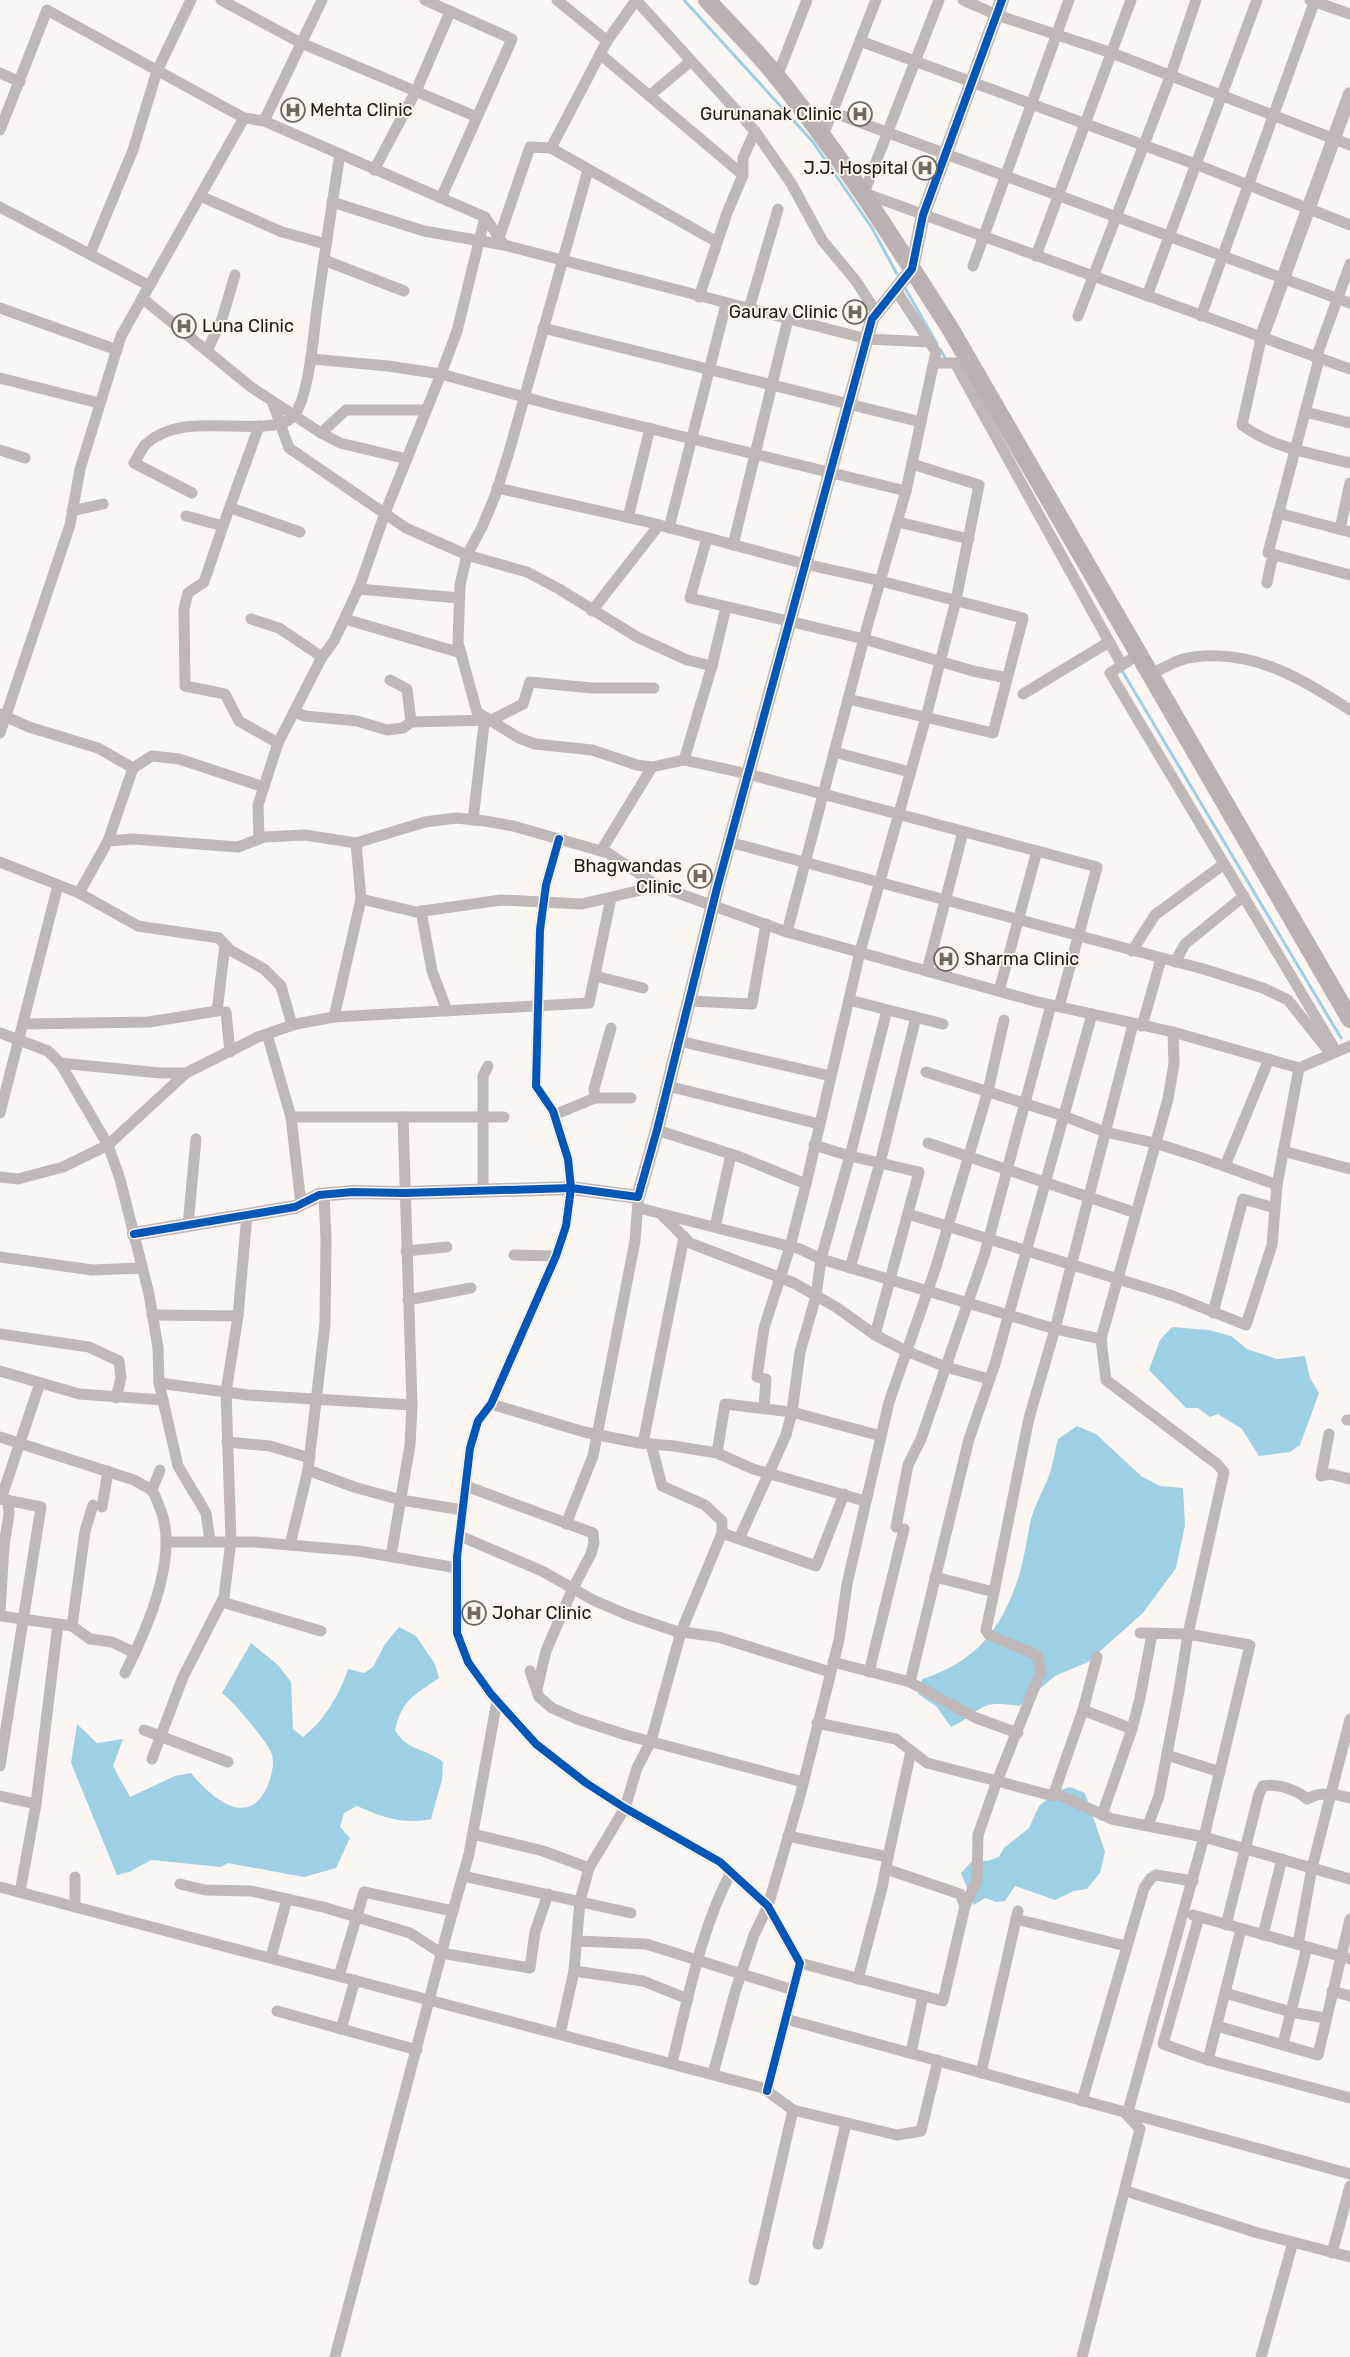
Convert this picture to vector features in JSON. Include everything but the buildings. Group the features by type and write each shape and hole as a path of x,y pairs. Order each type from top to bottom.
{"highway":[{"path":"707,0 777,77 823,136 864,194 951,330 1350,1019"}],"street":[{"path":"90,254 133,150 158,71 192,0"},
{"path":"221,0 301,43 477,117"},
{"path":"264,121 322,0"},
{"path":"425,0 512,40 441,198"},
{"path":"557,0 607,41"},
{"path":"551,148 607,41 636,0 755,130 791,183 822,240 856,281 876,312"},
{"path":"777,77 807,0"},
{"path":"823,136 876,0"},
{"path":"939,0 864,194 1093,276 1261,339 1350,369"},
{"path":"963,0 996,15 1112,53 1350,145"},
{"path":"566,1524 593,1456 598,1435 639,1203 712,905 866,339 876,312 912,269 923,215 1002,0"},
{"path":"973,266 1069,0"},
{"path":"1036,256 1132,0"},
{"path":"1078,316 1170,77 1196,0"},
{"path":"1147,296 1257,0"},
{"path":"1201,316 1274,116 1313,1 1350,14"},
{"path":"0,130 20,82 45,5 158,71 244,118 264,121 485,217 502,242"},
{"path":"374,170 416,91 450,12"},
{"path":"860,41 1195,164 1350,224"},
{"path":"600,54 743,175"},
{"path":"649,96 691,61"},
{"path":"0,73 20,82"},
{"path":"1350,94 1261,339 1242,425 1255,435 1295,450 1350,464"},
{"path":"832,112 946,152 1282,279 1350,302"},
{"path":"0,733 3,715 70,525 80,469 121,336 148,285 244,118"},
{"path":"699,297 717,242 743,175 743,158 755,130"},
{"path":"502,242 530,147 551,148 717,242"},
{"path":"192,492 134,463 145,445 160,434 178,426 281,425 294,415 303,394 311,359 340,154"},
{"path":"588,170 525,397 497,488 482,527 467,555 459,598 458,643 477,712 535,744 592,750 637,764 652,766 684,760 748,774 1097,867 1078,936 1024,1103 989,1239 921,1439 908,1465 900,1528 869,1672"},
{"path":"200,196 282,232 326,244"},
{"path":"332,202 424,230 480,242 502,242 562,261 866,339 929,342"},
{"path":"0,207 148,285"},
{"path":"749,310 778,209"},
{"path":"259,839 258,805 278,743 322,657 334,641 359,589 385,513 457,331 485,217"},
{"path":"324,260 404,291"},
{"path":"1350,264 1318,358 1268,553 1350,575"},
{"path":"207,351 222,319 235,275"},
{"path":"787,932 864,639 906,491 936,352 896,290"},
{"path":"142,298 251,387 321,432 340,443 407,459"},
{"path":"592,611 664,527 692,438 726,304"},
{"path":"0,308 117,350"},
{"path":"733,545 788,319"},
{"path":"543,328 709,371 921,422"},
{"path":"311,359 388,366 441,374 525,397 906,491"},
{"path":"934,363 955,363 1122,665"},
{"path":"0,378 99,403"},
{"path":"272,401 289,448 406,528 467,555 527,572 559,589 636,637 687,660 712,666"},
{"path":"321,432 346,410 426,410"},
{"path":"1305,412 1350,423"},
{"path":"259,426 204,582 188,593 184,609 185,686 225,694 239,721 278,743"},
{"path":"628,518 650,428"},
{"path":"0,450 25,458"},
{"path":"764,1408 766,1379 757,1377 764,1328 790,1247 860,952 926,717 956,600 979,485 912,464"},
{"path":"1278,513 1345,531 1350,483"},
{"path":"497,488 628,518 1023,618 993,733 848,699"},
{"path":"72,511 103,504"},
{"path":"231,508 300,532"},
{"path":"186,516 223,526"},
{"path":"898,522 969,539"},
{"path":"707,538 690,598 864,639 1007,678"},
{"path":"1267,583 1271,563 1275,555"},
{"path":"359,589 459,598"},
{"path":"684,760 712,666 726,607"},
{"path":"251,619 279,628 322,657"},
{"path":"345,619 460,653"},
{"path":"1023,694 1109,642"},
{"path":"1139,654 1110,673 1244,896 1334,1053"},
{"path":"1151,674 1192,657 1222,656 1260,661 1305,681 1350,710"},
{"path":"390,680 407,689 411,722"},
{"path":"473,820 484,724 523,704 530,682 592,688 654,688"},
{"path":"294,712 305,716 357,721 387,730 403,728 411,722 490,720"},
{"path":"3,715 28,727 98,748 133,768"},
{"path":"834,752 910,772"},
{"path":"79,893 108,842 133,768 152,756 179,759 264,787"},
{"path":"601,851 652,766"},
{"path":"108,842 133,840 238,847 259,839 305,834 356,843 425,822 456,818 512,826 608,852 658,886 787,932 1055,1006 1173,1032 1299,1068 1350,1046"},
{"path":"927,972 963,832"},
{"path":"559,839 544,902 540,930 536,1086 554,1115 568,1159 571,1188 566,1226 556,1256 490,1404 478,1421 472,1439 457,1568 457,1633 468,1662 497,1701 536,1744 586,1783 625,1808 720,1862 768,1906 800,1963 768,2091"},
{"path":"729,842 805,864 1018,919 1263,988 1288,1000 1334,1053"},
{"path":"334,1017 361,899 356,843"},
{"path":"998,991 1037,851"},
{"path":"0,862 79,893 138,926 218,938 225,945 264,969 281,986 292,1025"},
{"path":"1132,951 1155,915 1224,864"},
{"path":"0,1114 58,885"},
{"path":"361,899 421,912 501,900 582,904 658,886"},
{"path":"1175,962 1185,944 1244,896"},
{"path":"0,1178 18,1179 63,1167 108,1145 186,1073 267,1034 292,1025 334,1017 589,1003 611,898"},
{"path":"421,912 432,971 448,1011"},
{"path":"689,1001 752,1004 766,924"},
{"path":"23,1024 149,1022 216,1011 225,945"},
{"path":"800,1963 943,2002 965,1906 977,1880 978,1835 997,1781 1042,1671 1037,1655 989,1635 986,1630 1029,1418 1055,1329 1105,1132 1137,1025 1161,959"},
{"path":"595,976 643,988"},
{"path":"849,1000 943,1024"},
{"path":"740,1538 770,1474 786,1434 792,1412 800,1352 816,1296 821,1259 850,1156 887,1010"},
{"path":"226,1012 230,1052"},
{"path":"910,1682 969,1439 1009,1315 1092,1014"},
{"path":"850,1268 880,1163 916,1017"},
{"path":"713,2074 741,1973 754,1935 768,1906 803,1782 832,1667 865,1501 889,1402 929,1291 988,1091 1004,1020"},
{"path":"595,1098 594,1089 611,1028"},
{"path":"1148,1825 1158,1796 1167,1755 1188,1634 1224,1472 1217,1464 1106,1380 1101,1340 1168,1098 1174,1064 1173,1032"},
{"path":"0,1033 48,1051 60,1063 108,1145 120,1179 142,1268 158,1348 159,1383 178,1466 206,1513 210,1541"},
{"path":"267,1034 291,1117 301,1204"},
{"path":"679,1041 831,1076"},
{"path":"1225,1166 1269,1059"},
{"path":"60,1063 160,1073 186,1073"},
{"path":"483,1190 483,1076 488,1066"},
{"path":"908,1214 1026,1252 1174,1296 1246,1325 1272,1245 1277,1185 1299,1068"},
{"path":"926,1072 1064,1116 1105,1132 1155,1143 1277,1185"},
{"path":"668,1086 819,1124"},
{"path":"554,1115 595,1098 631,1098"},
{"path":"291,1117 504,1117"},
{"path":"391,1556 410,1445 412,1405 403,1118"},
{"path":"657,1130 730,1154 806,1184"},
{"path":"188,1225 196,1140"},
{"path":"928,1143 1136,1213"},
{"path":"814,1145 850,1156 919,1172 875,1335"},
{"path":"1283,1151 1350,1169"},
{"path":"715,1227 730,1154"},
{"path":"134,1234 301,1204 324,1195 353,1192 404,1193 571,1188 639,1203 660,1214 790,1247 821,1259 889,1280 1055,1329 1101,1340"},
{"path":"290,1545 310,1458 315,1399 325,1324 326,1239 324,1195"},
{"path":"1213,1313 1243,1199 1275,1208"},
{"path":"660,1214 690,1243 780,1278 816,1296 875,1335 906,1351 946,1367 989,1379"},
{"path":"152,1760 159,1736 183,1677 224,1597 231,1541 226,1392 238,1316 247,1215"},
{"path":"560,2034 574,1971 580,1901 589,1868 625,1808 637,1768 651,1741 681,1632 722,1532 722,1521 705,1505 662,1486 647,1444 684,1237"},
{"path":"406,1251 447,1247"},
{"path":"514,1255 556,1256"},
{"path":"0,1257 92,1270 142,1268"},
{"path":"408,1300 471,1288"},
{"path":"152,1315 238,1316"},
{"path":"0,1334 89,1347 119,1361 121,1378 116,1398"},
{"path":"0,1371 79,1394 163,1400"},
{"path":"0,1611 4,1546 9,1514 3,1499 40,1383"},
{"path":"159,1383 226,1392 412,1405"},
{"path":"490,1404 598,1435 647,1444 717,1453 753,1469 865,1501"},
{"path":"717,1453 725,1404 792,1412 880,1436"},
{"path":"1329,1434 1321,1476 1330,1474 1350,1479"},
{"path":"0,1437 134,1480 152,1490 166,1521 166,1542 157,1599 125,1673"},
{"path":"227,1442 270,1446 310,1458"},
{"path":"152,1490 160,1470"},
{"path":"308,1470 354,1487 401,1500 463,1510"},
{"path":"72,1626 85,1531 97,1506 108,1471"},
{"path":"466,1486 593,1533 594,1543 591,1554 573,1588 546,1650 537,1690"},
{"path":"722,1532 816,1566 844,1494"},
{"path":"0,1766 42,1507 3,1499"},
{"path":"460,1536 542,1571 628,1615 681,1632 718,1638 832,1667 869,1672 910,1682 976,1718 1018,1733"},
{"path":"166,1542 231,1541 359,1551 457,1568"},
{"path":"935,1576 994,1592"},
{"path":"222,1602 321,1631"},
{"path":"0,1616 72,1626 90,1639 112,1642 135,1653"},
{"path":"20,1892 36,1804 58,1624"},
{"path":"1102,1815 1132,1729 1146,1633 1188,1634 1250,1645 1193,1881 1128,2114"},
{"path":"817,1722 896,1738 927,1763 1049,1797 1055,1793 1083,1710 1097,1656"},
{"path":"530,1671 539,1697 560,1712 602,1727 803,1782"},
{"path":"335,2357 463,1876 473,1834 497,1701"},
{"path":"1083,1710 1132,1729"},
{"path":"1283,2044 1291,2012 1302,1946 1312,1868 1348,1735 1350,1719"},
{"path":"144,1730 228,1762"},
{"path":"858,1979 886,1869 911,1751"},
{"path":"1167,1755 1220,1772"},
{"path":"1226,1924 1244,1848 1263,1786 1275,1786 1291,1790 1307,1799 1331,1793 1350,1798"},
{"path":"1055,1793 1102,1815 1204,1837 1350,1879"},
{"path":"0,1796 36,1804"},
{"path":"473,1834 543,1851 589,1868"},
{"path":"788,1836 888,1857"},
{"path":"1263,1935 1282,1859"},
{"path":"886,1869 960,1894 965,1906"},
{"path":"672,2063 698,1960 718,1897 731,1872"},
{"path":"1082,2101 1144,1888 1151,1878 1164,1875 1193,1881"},
{"path":"74,1876 75,1907"},
{"path":"463,1876 631,1913"},
{"path":"180,1884 205,1890 251,1892 287,1899 356,1916 410,1933 441,1953 530,1968 535,1932 548,1894"},
{"path":"0,1887 713,2074 768,2091 793,2110 897,2135 921,2131 938,2060"},
{"path":"339,1976 364,1892 453,1911"},
{"path":"271,1957 287,1899"},
{"path":"1184,1913 1345,1958"},
{"path":"981,2073 1017,1916 1126,1946"},
{"path":"1199,1917 1163,2044 1208,2060 1350,2098"},
{"path":"1217,2026 1318,2055 1332,1991 1345,1958 1350,1919"},
{"path":"1208,2060 1242,1929"},
{"path":"578,1941 646,1944 793,1990"},
{"path":"574,1971 643,1981 688,1999"},
{"path":"342,2029 355,1980"},
{"path":"1332,1991 1350,1996"},
{"path":"1225,1994 1291,2012 1325,2018"},
{"path":"911,2053 923,1996"},
{"path":"276,2012 417,2050"},
{"path":"786,2019 1350,2174"},
{"path":"754,2280 793,2110"},
{"path":"1082,2357 1140,2129 1128,2114"},
{"path":"818,2244 846,2123"},
{"path":"1332,2252 1350,2186"},
{"path":"1126,2190 1258,2233 1350,2257"},
{"path":"1262,2357 1293,2242"}],"water":[{"path":"1172,1327 1209,1330 1231,1336 1247,1349 1277,1359 1305,1356 1310,1378 1319,1393 1300,1445 1290,1452 1259,1456 1242,1429 1218,1414 1210,1417 1198,1408 1186,1408 1149,1370 1160,1340"},
{"path":"1077,1426 1096,1434 1141,1476 1160,1486 1183,1488 1185,1525 1176,1568 1143,1613 1088,1662 1055,1676 1019,1706 1005,1704 987,1705 951,1727 936,1706 918,1694 922,1679 958,1663 973,1652 986,1639 1006,1609 1020,1572 1031,1519 1050,1473 1058,1439"},
{"path":"399,1627 416,1636 435,1664 439,1678 416,1694 406,1704 401,1711 395,1730 411,1746 443,1762 442,1780 431,1819 411,1821 393,1819 357,1806 344,1813 340,1827 350,1838 336,1868 304,1877 228,1863 221,1867 151,1860 129,1872 117,1875 71,1763 77,1724 97,1743 123,1739 113,1766 130,1797 175,1776 191,1773 210,1793 221,1801 242,1808 252,1805 261,1797 269,1782 273,1767 271,1752 256,1730 222,1693 251,1643 278,1665 291,1682 293,1729 303,1737 318,1723 330,1706 341,1688 348,1669 364,1673 373,1667 385,1644"},
{"path":"1070,1787 1085,1793 1105,1852 1100,1873 1087,1889 1074,1891 1055,1900 1015,1886 1005,1901 996,1902 985,1898 974,1905 961,1873 973,1860 987,1861 999,1857 1004,1848 1029,1828 1039,1806 1058,1791"}],"waterway":[{"path":"684,0 813,142 872,228 897,274"},
{"path":"905,288 937,344"},
{"path":"940,349 947,361"},
{"path":"1121,669 1341,1038"}],"cycle path":[{"path":"134,1234 295,1207 319,1195 353,1192 404,1193 571,1188 638,1197 657,1130 717,888 872,319 912,269 923,215 1002,0"},
{"path":"559,839 546,885 540,930 536,1086 553,1111 568,1159 571,1188 566,1226 556,1256 491,1404 478,1421 470,1448 457,1557 457,1633 468,1662 491,1694 536,1744 586,1783 625,1808 720,1862 768,1906 800,1963 767,2091"}],"place":[{"name":"Mehta Clinic","path":"293,110"},
{"name":"Gurunanak Clinic","path":"860,114"},
{"name":"J.J. Hospital","path":"925,168"},
{"name":"Gaurav Clinic","path":"855,312"},
{"name":"Luna Clinic","path":"184,326"},
{"name":"Bhagwandas Clinic","path":"700,876"},
{"name":"Sharma Clinic","path":"946,959"},
{"name":"Johar Clinic","path":"474,1613"}]}
